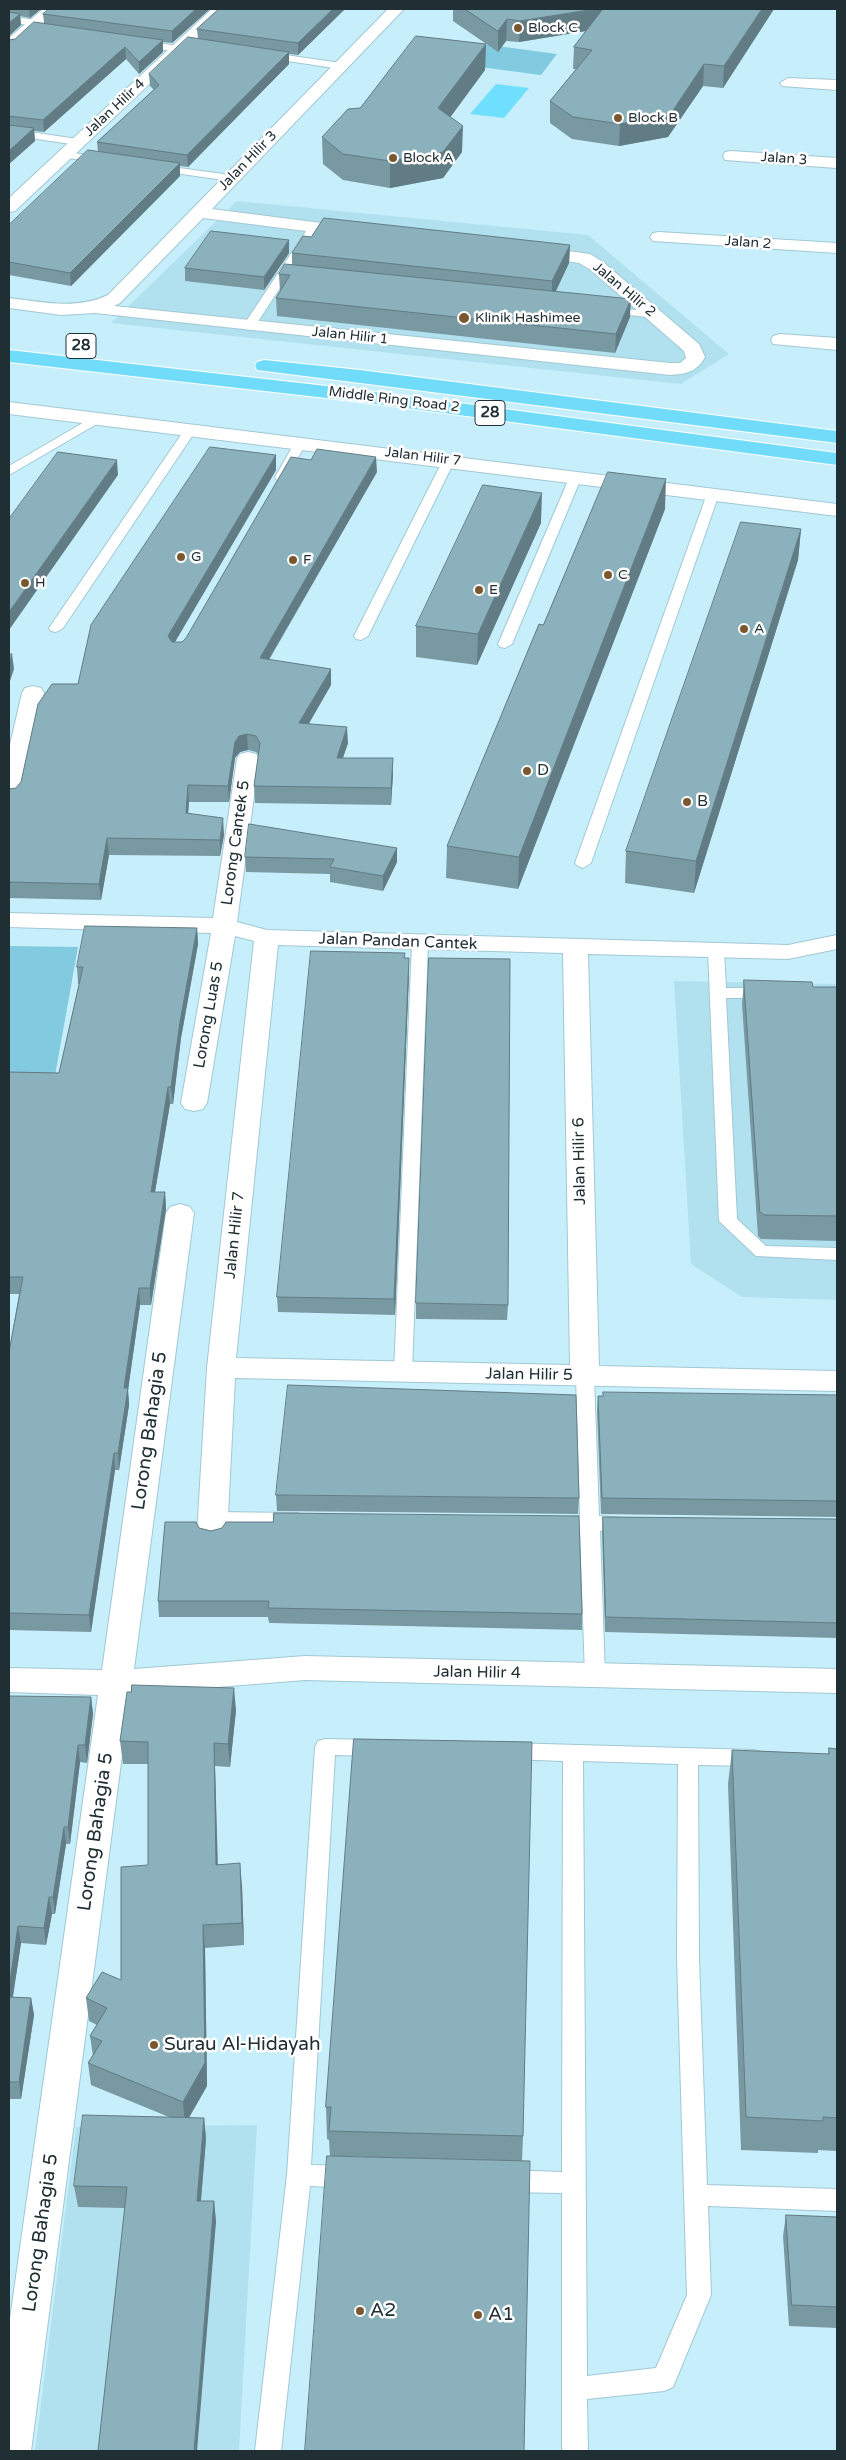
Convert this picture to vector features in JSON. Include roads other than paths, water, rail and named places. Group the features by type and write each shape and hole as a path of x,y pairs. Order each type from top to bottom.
{"highway":[{"name":"28","path":"76,346 203,360"},
{"name":"Middle Ring Road 2","path":"9,356 353,395 837,459"},
{"name":"Middle Ring Road 2","path":"242,364 360,376 837,437"}],"street":[{"path":"9,46 37,27 52,9"},
{"name":"Jalan Hilir 4","path":"9,207 221,9"},
{"name":"Jalan Hilir 3","path":"95,308 114,299 396,9"},
{"path":"788,83 837,86"},
{"name":"Jalan 3","path":"731,156 837,163"},
{"path":"198,212 373,234"},
{"name":"Jalan 2","path":"659,237 837,248"},
{"name":"Jalan Hilir 2","path":"519,249 584,258 597,266 692,348 696,356 691,365"},
{"name":"Jalan Hilir 1","path":"9,303 62,310 95,308 249,326 670,369 684,368 691,365"},
{"path":"780,340 837,344"},
{"name":"Jalan Hilir 7","path":"9,408 449,460 837,510"},
{"path":"9,797 33,693"},
{"name":"Lorong Cantek 5","path":"224,926 248,759"},
{"name":"Jalan Pandan Cantek","path":"9,920 224,926 266,937 420,943 788,952 837,942"},
{"name":"Lorong Luas 5","path":"194,1103 224,926"},
{"name":"Jalan Hilir 7","path":"212,1526 221,1368 266,937"},
{"name":"Jalan Hilir 6","path":"575,947 585,1376"},
{"name":"Lorong Bahagia 5","path":"11,2451 180,1213"},
{"name":"Jalan Hilir 5","path":"221,1368 837,1381"},
{"name":"Jalan Hilir 4","path":"9,1680 117,1683 305,1668 837,1682"}],"lane":[{"path":"9,19 37,27"},
{"path":"132,42 202,46"},
{"path":"257,54 341,66"},
{"path":"9,132 78,142"},
{"path":"64,155 114,162"},
{"path":"143,166 231,178"},
{"path":"249,326 286,277 314,227"},
{"path":"596,309 655,315"},
{"path":"9,471 98,418"},
{"path":"56,628 191,429"},
{"path":"276,484 301,442"},
{"path":"360,636 449,460"},
{"path":"506,644 576,476"},
{"path":"583,863 713,494"},
{"path":"403,1372 420,943"},
{"path":"716,950 728,1221 762,1252 837,1254"},
{"path":"718,993 778,994"},
{"path":"585,1376 595,1676"},
{"path":"212,1526 312,1520"},
{"path":"540,1522 649,1524"},
{"path":"268,2451 299,2175 325,1746 394,1748"},
{"path":"484,1751 778,1758"},
{"path":"573,1753 575,2451"},
{"path":"575,2389 664,2379 699,2295 688,1958 688,1756"},
{"path":"299,2175 368,2177"},
{"path":"486,2181 574,2183"},
{"path":"696,2195 837,2200"}],"place":[{"name":"Block C","path":"518,28"},
{"name":"Block B","path":"618,118"},
{"name":"Block A","path":"393,158"},
{"name":"Klinik Hashimee","path":"464,318"},
{"name":"G","path":"181,557"},
{"name":"F","path":"293,560"},
{"name":"C","path":"608,575"},
{"name":"H","path":"25,583"},
{"name":"E","path":"479,590"},
{"name":"A","path":"744,629"},
{"name":"D","path":"527,771"},
{"name":"B","path":"687,802"},
{"name":"Surau Al-Hidayah","path":"154,2045"},
{"name":"A2","path":"360,2311"},
{"name":"A1","path":"478,2315"}]}
